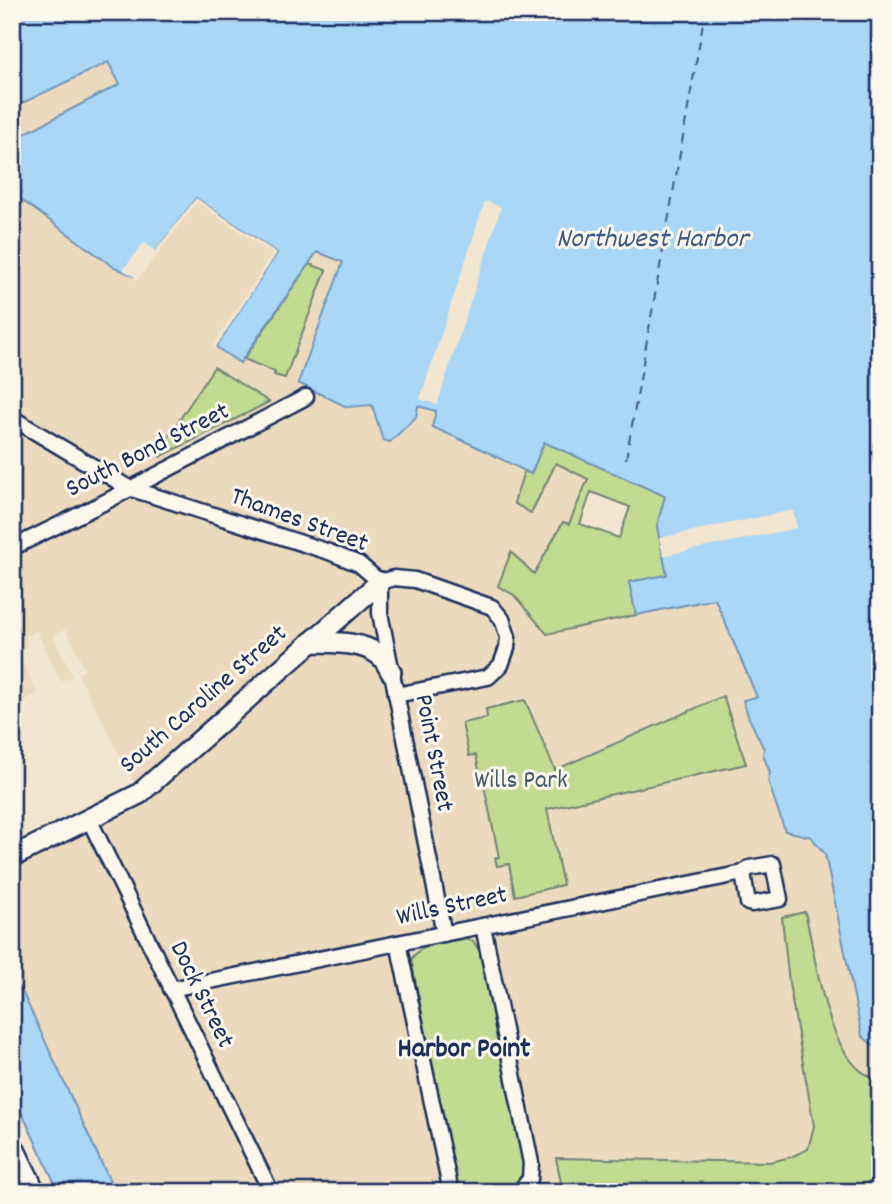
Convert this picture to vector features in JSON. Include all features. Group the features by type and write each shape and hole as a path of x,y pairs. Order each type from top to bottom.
{"street":[{"name":"South Bond Street","path":"12,548 306,397"},
{"name":"Thames Street","path":"12,418 129,488 329,552 359,564 380,582 394,578 415,580 492,607 502,619 508,637 507,648 501,665 488,677 396,695"},
{"name":"South Caroline Street","path":"12,857 139,794 380,582"},
{"name":"Point Street","path":"380,582 380,613 444,934"},
{"path":"311,642 344,643 367,648 381,655 391,672"},
{"name":"Dock Street","path":"89,819 271,1192"},
{"name":"Wills Street","path":"172,989 743,873"},
{"path":"483,926 531,1163 531,1172 523,1188"},
{"path":"398,943 451,1192"},
{"path":"12,1138 38,1192"},
{"path":"12,1187 31,1177"}],"shaded area":[{"path":"109,62 120,85 12,140 12,108"},
{"name":"Harbor Point","path":"12,193 112,266 135,277 196,198 277,253 216,346 240,363 317,252 344,262 299,383 347,407 372,405 383,440 389,442 416,417 418,405 437,411 432,428 524,471 514,503 556,463 588,478 569,525 563,523 534,575 521,561 498,585 514,595 547,634 715,599 757,698 748,716 764,749 763,755 770,772 768,781 791,831 811,837 825,854 862,1036 880,1051 880,1192 115,1192 12,970 12,858 140,794 78,674 85,670 66,629 53,636 73,676 61,682 37,631 25,636 29,645 17,651 37,694 12,706"}],"green space":[{"path":"309,264 326,270 285,378 244,359"},
{"path":"214,367 269,402 160,457 158,453"},
{"path":"544,442 665,496 657,526 667,575 629,582 636,615 547,634 514,595 498,586 511,552 534,574 563,522 569,524 588,479 556,463 531,513 514,503 524,471 531,474","holes":["591,492 630,507 619,538 580,524"]},
{"name":"Wills Park","path":"723,696 746,764 547,809 563,885 515,896 509,864 497,866 495,858 499,857 482,776 476,755 469,756 462,723 487,718 486,709 525,700 555,770"},
{"path":"805,912 823,997 838,1040 861,1071 880,1083 880,1192 563,1192 556,1158 770,1162 808,1149 814,1126 789,983 782,917"},
{"path":"464,939 473,941 480,952 524,1166 524,1173 518,1183 483,1192 465,1192 458,1186 411,960 427,946"}],"water":[{"name":"Northwest Harbor","path":"12,12 880,12 880,1051 862,1036 825,854 811,837 785,831 768,781 770,772 763,755 764,749 743,700 757,697 715,599 636,615 629,582 667,575 657,526 665,496 544,442 531,474 432,427 436,411 418,406 416,417 390,442 383,440 372,405 347,407 298,383 343,262 317,252 240,363 216,347 277,253 196,198 136,277 112,266 12,193 12,140 120,84 108,62 12,108"},
{"path":"12,982 16,989 20,987 115,1192 59,1192 12,1092"}],"pier":[{"path":"196,198 277,253 214,350 213,345 272,254 197,202 138,280 134,280 135,277 123,270 144,242 155,251"},
{"path":"485,201 501,207 437,405 420,399"},
{"path":"793,510 797,528 663,556 659,538"}],"ferry route":[{"path":"626,459 705,12"}],"district":[{"name":"Harbor Point","path":"464,1051"}]}
